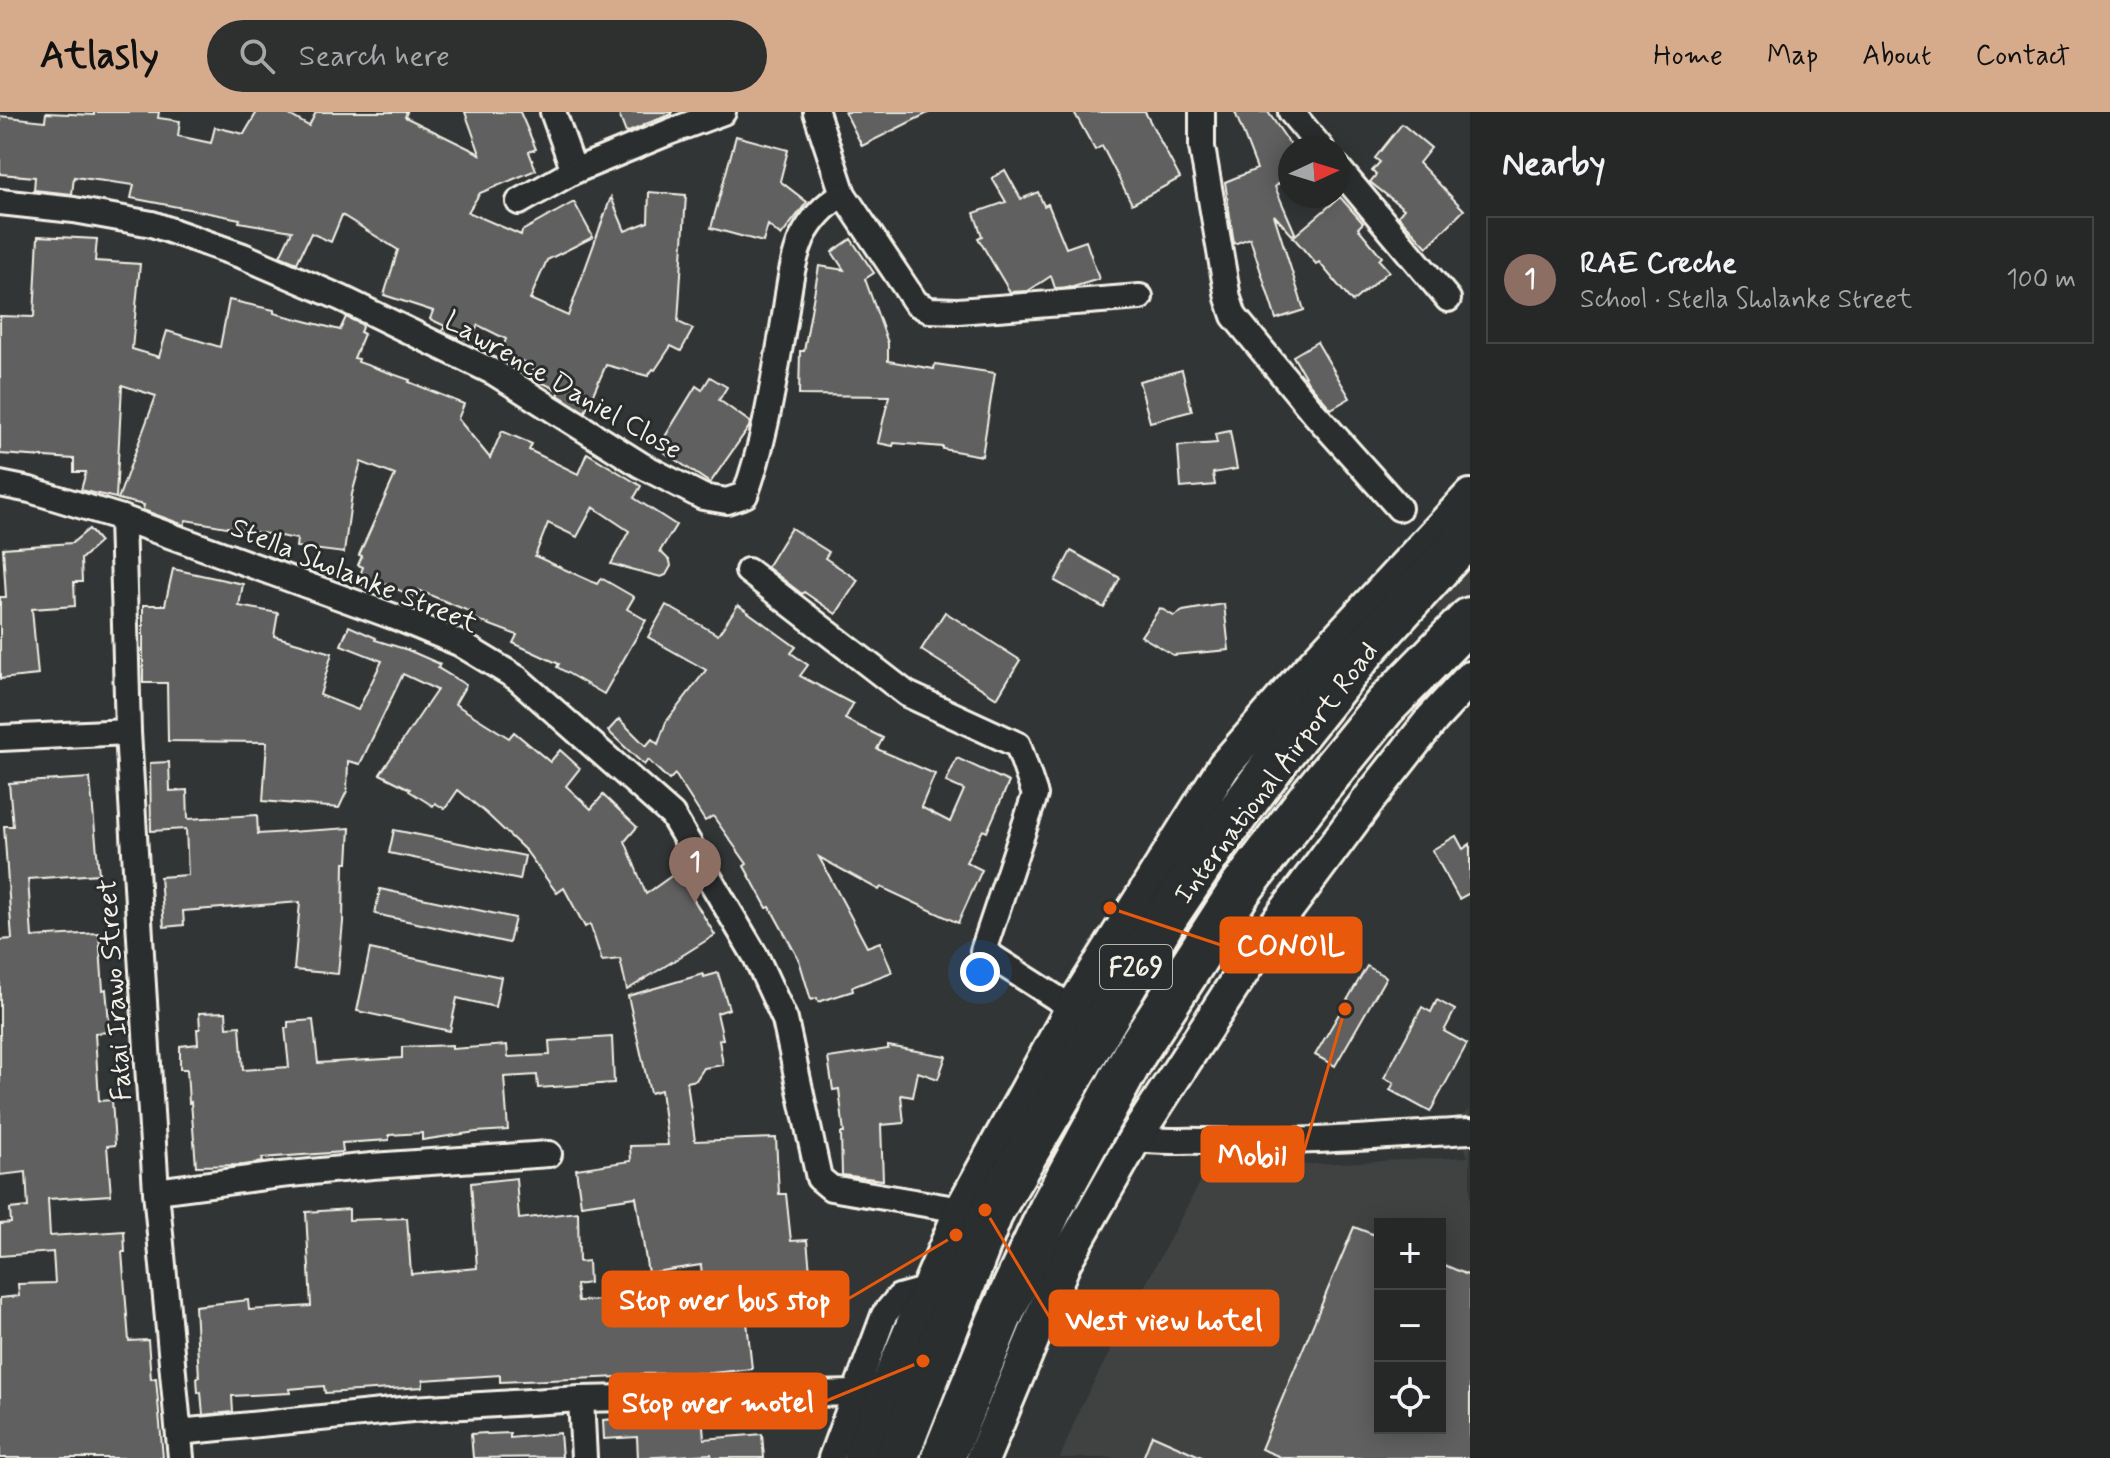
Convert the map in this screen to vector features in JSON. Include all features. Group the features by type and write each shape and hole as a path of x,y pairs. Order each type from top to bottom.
{"highway":[{"name":"International Airport Road","path":"896,1458 993,1209 1164,920 1282,753 1365,649 1470,533"},
{"name":"International Airport Road","path":"943,1458 999,1320 1052,1206 1135,1053 1240,890 1313,794 1385,706 1470,619"}],"main road":[{"name":"International Airport Road","path":"860,1458 961,1210 1072,1008 1224,766 1297,682 1470,496"},
{"path":"983,1458 1065,1261 1135,1138 1256,951 1369,799 1433,718 1470,678"}],"street":[{"path":"553,112 574,171"},
{"path":"519,202 574,171 723,112"},
{"path":"816,112 843,194 916,303 929,310 958,311 1140,297"},
{"path":"1202,112 1202,147 1228,298 1234,316 1314,413 1399,508"},
{"path":"1291,112 1311,136"},
{"path":"1350,182 1448,299"},
{"name":"Lawrence Daniel Close","path":"0,202 74,210 152,224 243,256 341,298 495,373 641,465 703,497 727,501 745,495 755,468 769,409 792,271 803,237 826,204 843,194"},
{"name":"Stella Sholanke Street","path":"0,484 122,518 403,620 459,643 517,678 672,815 756,957 785,1020 819,1178 831,1188 961,1210"},
{"name":"Fatai Irawo Street","path":"122,518 128,732 156,1191 181,1458"},
{"path":"748,571 907,694 1018,745 1035,795 983,951 1072,1008"},
{"path":"0,738 128,732"},
{"path":"1135,1138 1151,1142 1255,1143 1470,1131"},
{"path":"156,1191 372,1166 549,1154"},
{"path":"831,1458 884,1315 899,1297 928,1289"},
{"path":"179,1432 412,1409 581,1399 856,1393"},
{"path":"581,1399 584,1458"}],"shaded area":[{"path":"1470,516 1470,654 1410,573"},
{"path":"1470,1110 1470,1458 1060,1458 1080,1408 1207,1169 1468,1157 1456,1119"}],"building":[{"path":"94,112 159,112 158,118 180,121 178,136 211,143 215,127 244,134 257,112 284,112 309,126 316,112 407,112 405,117 480,154 465,112 520,112 536,149 529,152 536,170 480,193 468,212 521,235 522,231 574,202 593,237 547,260 530,299 568,316 611,197 625,231 648,222 649,192 686,195 678,322 693,329 681,351 671,346 648,376 606,365 585,412 558,395 560,391 530,377 535,367 501,352 506,339 478,325 470,341 458,338 442,331 445,326 430,319 433,311 384,295 398,250 342,215 331,242 311,233 297,263 280,256 292,231 131,198 134,185 74,177 72,194 34,190 35,177 0,174 0,116 45,121 46,113 94,115"},
{"path":"618,112 672,112 672,114 626,133"},
{"path":"845,112 930,112 862,146"},
{"path":"1074,112 1145,112 1180,178 1132,204 1102,146 1095,150"},
{"path":"1235,112 1268,112 1284,136 1278,136 1278,184 1275,187 1278,208 1284,208 1295,233 1292,235 1274,215 1304,310 1276,319 1250,238 1234,244 1225,182 1257,169"},
{"path":"1402,124 1431,148 1419,163 1464,210 1427,247 1398,216 1404,209 1370,182 1376,175 1372,171 1380,162 1375,158"},
{"path":"736,136 788,150 780,181 807,202 781,236 768,225 763,242 711,228"},
{"path":"1005,170 1021,199 1038,192 1044,206 1048,204 1066,248 1086,241 1099,279 1073,287 1055,288 1051,276 1028,291 1010,292 978,238 982,236 974,213 1006,202 992,178"},
{"path":"1327,208 1350,208 1363,223 1358,228 1382,257 1379,260 1389,271 1352,302 1319,262 1316,264 1293,237"},
{"path":"38,236 97,239 95,261 140,264 132,349 159,357 167,331 220,347 229,300 340,330 346,317 363,325 360,332 364,334 354,358 359,359 358,362 410,380 464,404 458,419 490,458 502,431 532,444 529,450 578,474 587,453 641,486 634,498 676,525 660,551 670,561 666,575 661,577 611,564 629,531 593,507 577,537 548,523 535,556 597,584 601,578 634,597 627,609 646,620 604,694 557,667 559,664 513,643 517,635 469,617 471,612 418,590 415,597 380,582 376,590 357,583 363,567 358,565 362,556 359,555 395,475 361,462 352,494 344,553 296,547 297,539 186,520 184,525 143,510 144,505 118,499 156,396 122,385 116,498 81,490 86,472 74,472 74,459 0,454 0,316 34,317"},
{"path":"851,239 874,273 865,279 888,343 888,361 934,369 935,364 995,373 982,456 943,447 878,443 889,396 799,395 800,351 804,351 819,266 844,270 832,252"},
{"path":"1317,342 1350,398 1331,409 1308,382 1293,356"},
{"path":"1182,370 1192,411 1150,422 1139,381"},
{"path":"710,377 727,387 719,400 750,422 710,483 658,448 696,386 702,390"},
{"path":"1230,431 1237,469 1213,473 1215,485 1181,488 1178,446 1217,443 1215,434"},
{"path":"791,528 829,552 825,558 858,580 836,614 804,592 802,594 767,567"},
{"path":"89,529 100,542 81,559 82,582 74,582 75,606 32,609 38,675 0,679 0,597 6,597 3,548 72,543"},
{"path":"1071,551 1120,578 1104,608 1055,581"},
{"path":"173,569 243,584 239,606 278,613 274,636 332,653 320,695 358,710 382,661 341,645 349,626 375,640 440,664 438,668 466,685 455,704 509,738 514,732 550,762 560,750 580,768 566,786 591,809 603,795 637,827 625,841 646,894 677,872 715,935 627,990 620,959 602,961 590,924 585,927 564,888 557,893 526,851 486,813 458,790 445,809 435,803 433,806 410,789 380,774 437,690 403,674 360,764 348,761 347,791 339,808 263,801 267,742 168,741 167,683 143,683 143,605 165,605"},
{"path":"1224,604 1229,650 1173,655 1141,636 1160,608 1174,616 1183,611"},
{"path":"666,605 718,635 738,605 796,647 791,653 808,665 800,676 853,704 845,719 883,738 877,749 935,774 921,807 950,822 964,790 946,782 957,758 1009,782 987,832 983,830 966,862 982,870 958,923 881,887 879,890 819,857 867,947 880,942 892,972 852,987 853,991 818,1002 817,998 811,1000 799,960 744,866 747,864 713,816 705,821 675,774 669,780 648,760 644,765 608,731 619,719 646,746 652,739 658,744 666,722 706,670 648,637"},
{"path":"945,612 1020,660 997,698 921,650"},
{"path":"169,762 170,791 187,790 188,819 257,815 258,834 350,828 348,863 344,863 338,974 294,970 300,902 183,911 184,925 164,927 160,877 188,875 186,829 151,831 150,763"},
{"path":"90,778 99,874 28,879 32,937 99,933 110,1032 95,1033 99,1101 112,1100 115,1145 107,1146 111,1195 48,1199 50,1236 124,1231 125,1252 122,1252 129,1341 148,1340 151,1379 156,1378 163,1458 0,1458 0,1298 19,1296 18,1284 55,1283 53,1252 0,1256 0,1224 11,1223 10,1209 28,1207 26,1172 0,1175 0,940 12,939 4,826 13,826 9,783"},
{"path":"394,830 525,856 520,880 389,853"},
{"path":"1456,836 1463,849 1470,844 1470,893 1459,899 1432,850"},
{"path":"380,889 515,918 509,943 375,914"},
{"path":"370,949 501,977 495,1007 457,998 450,1031 357,1011"},
{"path":"1367,966 1386,977 1335,1066 1315,1055"},
{"path":"718,973 729,1009 717,1013 723,1039 719,1040 723,1065 704,1068 696,1080 687,1082 695,1141 776,1138 779,1194 786,1194 791,1241 807,1240 810,1271 785,1273 788,1299 745,1303 752,1369 500,1382 500,1375 423,1380 423,1387 325,1393 324,1386 289,1389 290,1393 232,1396 233,1412 203,1415 201,1392 198,1393 195,1306 248,1300 249,1310 311,1306 306,1212 349,1209 349,1220 407,1218 411,1274 477,1268 471,1183 516,1178 519,1219 578,1212 579,1262 588,1261 589,1283 576,1285 578,1301 704,1297 701,1265 648,1273 636,1197 581,1205 576,1169 631,1161 630,1146 668,1145 661,1090 650,1093 628,996 703,974 704,977"},
{"path":"1437,1000 1455,1010 1444,1031 1467,1044 1430,1112 1390,1090 1394,1083 1384,1078 1422,1007 1431,1012"},
{"path":"226,1012 227,1027 240,1026 243,1070 289,1067 285,1028 288,1028 288,1022 313,1020 318,1063 402,1058 402,1047 452,1045 452,1049 507,1045 508,1057 550,1055 549,1041 612,1037 614,1083 538,1088 537,1075 504,1077 508,1130 422,1140 422,1133 389,1135 389,1140 342,1143 343,1152 262,1158 263,1162 244,1165 196,1166 187,1069 180,1069 180,1046 198,1044 199,1013"},
{"path":"888,1046 946,1056 938,1079 918,1072 913,1097 901,1095 904,1123 881,1125 883,1180 842,1175 841,1133 844,1133 839,1089 833,1090 828,1058 888,1049"},
{"path":"1354,1227 1374,1235 1374,1434 1446,1434 1446,1266 1470,1276 1470,1458 1283,1458 1261,1449"},
{"path":"702,1413 704,1439 762,1434 764,1458 712,1458 711,1454 638,1458 637,1437 604,1439 603,1420"},
{"path":"510,1433 510,1438 560,1433 562,1457 473,1458 471,1434"},
{"path":"1152,1435 1204,1458 1143,1458"}],"place":[{"name":"RAE Creche","path":"695,903"},
{"name":"CONOIL","path":"1110,908"},
{"name":"Mobil","path":"1345,1009"},
{"name":"West view hotel","path":"985,1210"},
{"name":"Stop over bus stop","path":"956,1235"},
{"name":"Stop over motel","path":"923,1361"}]}
